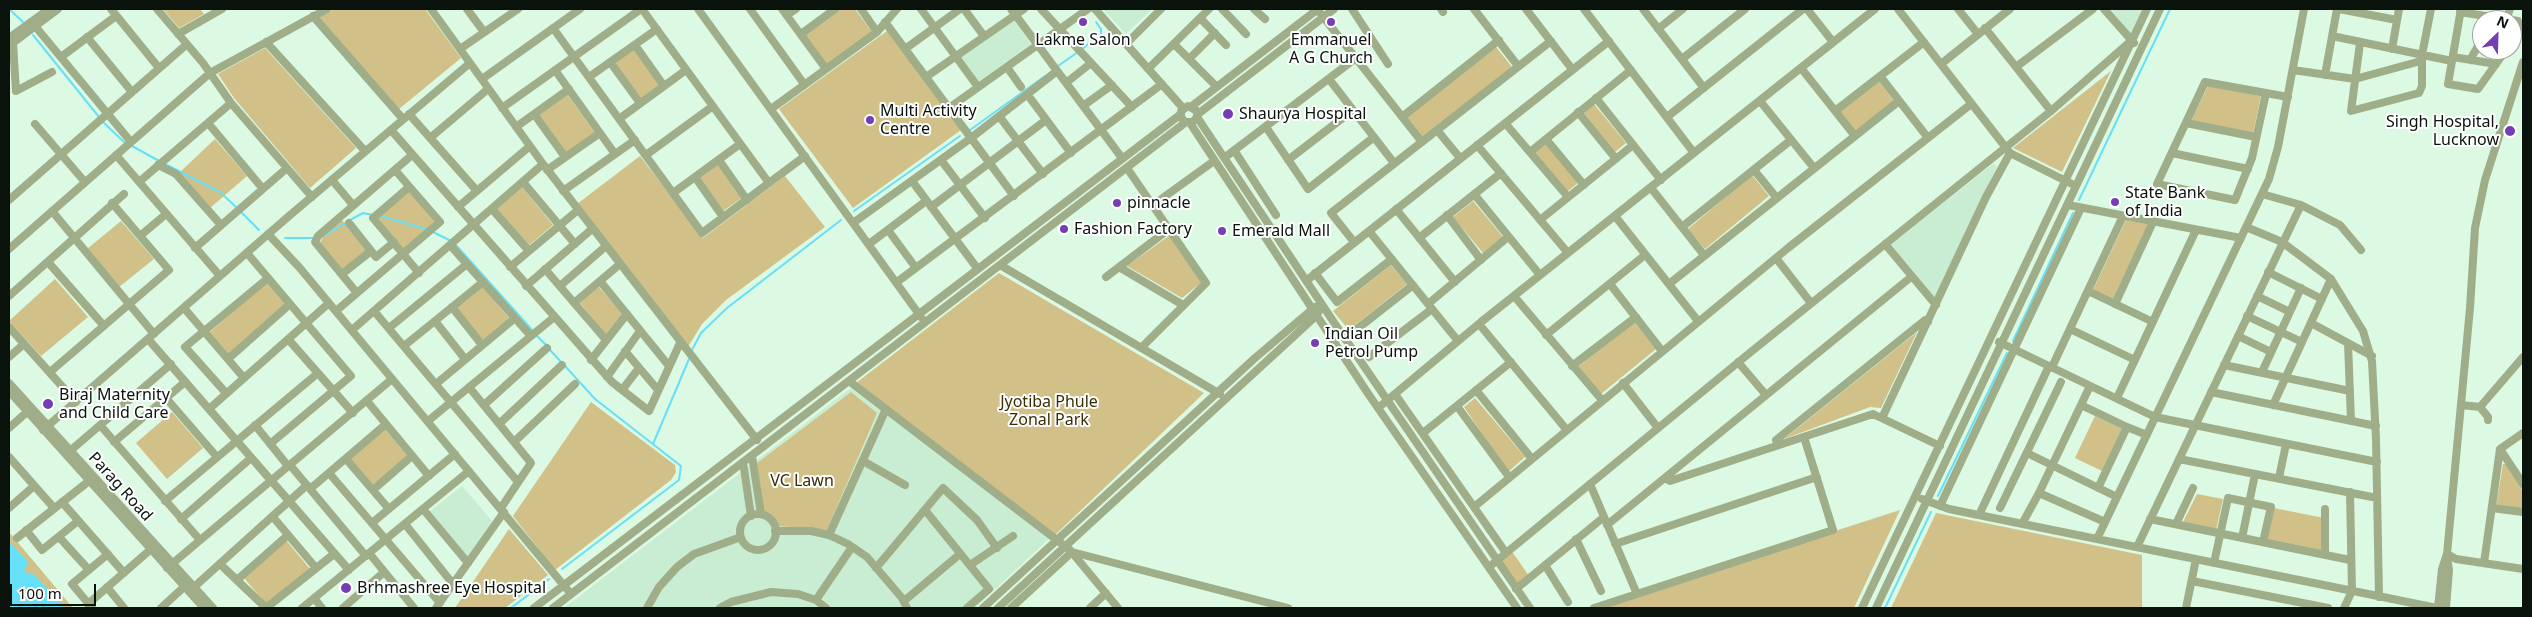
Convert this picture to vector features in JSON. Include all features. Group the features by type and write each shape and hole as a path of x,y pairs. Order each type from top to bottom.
{"street":[{"path":"10,42 48,9"},
{"path":"10,42 58,9"},
{"path":"111,9 159,68"},
{"path":"157,9 210,73 231,103 312,196"},
{"path":"204,9 209,16"},
{"path":"178,34 222,9"},
{"path":"9,249 210,73 327,9"},
{"path":"431,9 563,191 762,448"},
{"path":"467,9 484,32"},
{"path":"460,49 518,9"},
{"path":"482,79 580,9"},
{"path":"502,108 642,9 769,183"},
{"path":"698,9 925,322"},
{"path":"750,9 804,84"},
{"path":"796,9 785,12 826,69"},
{"path":"800,34 835,9"},
{"path":"861,9 877,32"},
{"path":"921,9 978,87"},
{"path":"905,49 960,9"},
{"path":"964,9 984,36"},
{"path":"926,77 984,36 1013,12 1024,9"},
{"path":"1041,9 1132,107"},
{"path":"949,108 1088,9"},
{"path":"1095,9 1162,84 1182,111 1188,123 1378,408 1518,608"},
{"path":"1126,44 1161,9"},
{"path":"1148,69 1209,9"},
{"path":"1222,9 1246,34"},
{"path":"1254,9 1264,19"},
{"path":"534,608 1182,111 1192,106 1318,9 1422,142"},
{"path":"553,608 925,322 1198,116 1334,9"},
{"path":"1352,9 1388,64"},
{"path":"1474,9 1518,66"},
{"path":"1526,9 1572,69"},
{"path":"1584,9 1694,153"},
{"path":"1643,9 1704,88"},
{"path":"1658,29 1683,9"},
{"path":"1682,59 1745,9"},
{"path":"1667,118 1803,9"},
{"path":"1807,9 1833,42"},
{"path":"1378,408 1540,275 1875,9"},
{"path":"1898,9 2008,150 2076,186"},
{"path":"1958,9 1978,34"},
{"path":"1940,64 2009,9"},
{"path":"2016,67 2093,9"},
{"path":"2104,9 2131,41 2142,47"},
{"path":"1862,608 2147,9"},
{"path":"1876,608 2160,9"},
{"path":"2097,539 2269,179 2278,147 2304,9"},
{"path":"2325,75 2338,9 2369,11 2397,20"},
{"path":"2392,49 2399,9"},
{"path":"2360,43 2352,111 2419,93 2422,86 2422,58 2430,9"},
{"path":"771,109 877,32 893,10"},
{"path":"2461,11 2448,84 2476,90 2482,87 2499,60"},
{"path":"1013,12 1122,158"},
{"path":"61,57 116,16"},
{"path":"313,16 406,117 430,138 477,191"},
{"path":"1200,18 1226,45"},
{"path":"885,22 1014,196"},
{"path":"35,26 61,57 103,118 129,144"},
{"path":"553,28 702,233 805,156"},
{"path":"1985,28 2051,111"},
{"path":"589,78 657,29"},
{"path":"1189,59 1215,34"},
{"path":"2332,36 2392,49 2422,58 2470,60 2496,64"},
{"path":"88,38 132,92"},
{"path":"1402,117 1499,40"},
{"path":"1354,242 1332,212 1551,41"},
{"path":"1306,280 1608,41"},
{"path":"1489,567 1738,362 1885,244 2008,150 2131,41"},
{"path":"10,42 16,91 52,72"},
{"path":"266,42 365,151"},
{"path":"1835,111 1924,42"},
{"path":"9,200 187,44"},
{"path":"1174,44 1217,87"},
{"path":"635,45 664,86"},
{"path":"2470,60 2472,56"},
{"path":"1224,158 1356,58"},
{"path":"2293,70 2355,80 2422,58"},
{"path":"610,62 640,103"},
{"path":"2446,608 2449,570 2447,554 2461,405 2474,228 2484,180 2523,62"},
{"path":"46,428 312,196 470,63"},
{"path":"1066,83 1091,63"},
{"path":"1007,67 1021,87"},
{"path":"1801,68 1855,136"},
{"path":"555,70 615,154"},
{"path":"619,118 686,70"},
{"path":"1530,152 1631,70"},
{"path":"853,223 971,138 1057,71"},
{"path":"1880,76 1928,138"},
{"path":"1329,79 1394,163"},
{"path":"2266,93 2248,169 2235,200 2157,184 2205,82 2266,93 2288,97"},
{"path":"897,282 1162,84"},
{"path":"1083,106 1112,85"},
{"path":"430,138 488,89"},
{"path":"516,127 568,90"},
{"path":"1027,94 1071,153"},
{"path":"1596,98 1661,180"},
{"path":"1760,101 1814,168"},
{"path":"1669,284 1899,101"},
{"path":"139,182 231,103"},
{"path":"1474,507 1698,321 1971,104"},
{"path":"646,155 713,106"},
{"path":"1192,106 1224,158 1322,305 1530,608"},
{"path":"1288,160 1353,110"},
{"path":"1578,112 1616,159"},
{"path":"534,114 565,157"},
{"path":"999,116 1043,174"},
{"path":"869,244 989,163 1046,120"},
{"path":"1505,122 1568,197"},
{"path":"208,123 263,188"},
{"path":"2186,123 2256,137"},
{"path":"35,124 85,182"},
{"path":"1266,127 1308,189 1374,137"},
{"path":"391,130 591,360 606,376 649,411 680,343"},
{"path":"1437,130 1460,158"},
{"path":"352,330 523,182 600,133"},
{"path":"1546,139 1584,184"},
{"path":"563,191 635,140"},
{"path":"1682,227 1791,140"},
{"path":"674,193 740,144"},
{"path":"1477,145 1568,253"},
{"path":"1540,220 1633,145"},
{"path":"458,207 530,146"},
{"path":"1234,150 1276,215"},
{"path":"1882,418 2008,150"},
{"path":"2172,153 2248,169"},
{"path":"116,155 220,276"},
{"path":"357,293 317,239 353,205 412,155"},
{"path":"719,160 747,200"},
{"path":"941,160 985,218"},
{"path":"1153,205 1214,161"},
{"path":"161,163 176,174 221,225"},
{"path":"195,248 287,168"},
{"path":"1127,168 1206,282 1141,348"},
{"path":"336,311 440,222 395,170"},
{"path":"1754,170 1776,197"},
{"path":"1419,238 1501,173"},
{"path":"695,177 723,217"},
{"path":"332,180 353,205"},
{"path":"912,181 977,268"},
{"path":"523,182 575,244"},
{"path":"409,186 376,216 403,254 419,272"},
{"path":"1651,188 1704,255"},
{"path":"9,296 73,237 124,194"},
{"path":"1474,194 1540,275"},
{"path":"2262,194 2301,205 2340,225 2361,250"},
{"path":"50,372 169,270 112,203"},
{"path":"2068,205 2241,238"},
{"path":"2137,547 2301,205"},
{"path":"1940,506 2081,208"},
{"path":"492,209 529,251"},
{"path":"1396,209 1455,282"},
{"path":"510,267 578,210"},
{"path":"52,211 129,304 185,382 349,570"},
{"path":"140,236 166,214"},
{"path":"1447,215 1481,260"},
{"path":"1614,216 1698,321"},
{"path":"1979,515 2123,216"},
{"path":"2115,304 2153,222"},
{"path":"349,223 376,257 394,242"},
{"path":"2246,227 2282,242 2331,280 2363,331 2372,356 2376,426 2380,597"},
{"path":"526,286 592,229"},
{"path":"1106,277 1169,229"},
{"path":"888,230 916,268"},
{"path":"2117,398 2196,230"},
{"path":"1368,231 1458,341"},
{"path":"268,234 352,330 571,594"},
{"path":"1369,357 1508,237"},
{"path":"453,243 467,264 514,318 533,334"},
{"path":"1885,244 1936,305"},
{"path":"560,286 606,246"},
{"path":"342,274 371,250"},
{"path":"247,253 351,376 270,444"},
{"path":"1546,335 1645,255"},
{"path":"1776,258 1811,304"},
{"path":"1315,273 1337,302 1392,259"},
{"path":"48,262 104,326"},
{"path":"389,328 467,264"},
{"path":"574,303 620,264"},
{"path":"1000,265 1218,392 1225,398"},
{"path":"1119,267 1183,305"},
{"path":"546,269 606,340"},
{"path":"2268,272 2322,299"},
{"path":"1607,525 1911,277"},
{"path":"226,393 185,347 268,278"},
{"path":"2273,404 2331,280"},
{"path":"600,281 669,366"},
{"path":"404,346 483,282"},
{"path":"1610,284 1662,351"},
{"path":"1352,333 1413,285"},
{"path":"2262,372 2301,288"},
{"path":"2088,291 2153,322"},
{"path":"1514,296 1602,400"},
{"path":"2257,296 2290,312"},
{"path":"209,408 329,303"},
{"path":"228,359 290,304"},
{"path":"984,608 1260,354 1312,308 1322,305"},
{"path":"998,608 1225,398 1317,316 1322,305"},
{"path":"452,307 482,345"},
{"path":"184,308 244,378"},
{"path":"374,311 518,482"},
{"path":"591,360 627,314"},
{"path":"2247,316 2302,342"},
{"path":"1572,366 1636,317"},
{"path":"436,384 514,318"},
{"path":"428,421 553,318"},
{"path":"1778,445 1776,440 1925,320 1928,322"},
{"path":"435,321 465,359"},
{"path":"2311,323 2372,356"},
{"path":"1479,324 1566,429"},
{"path":"9,326 76,402"},
{"path":"2070,329 2135,360"},
{"path":"606,376 640,331"},
{"path":"2238,336 2271,352"},
{"path":"1991,338 2155,417 2377,462"},
{"path":"288,339 353,413"},
{"path":"2348,343 2351,421"},
{"path":"9,357 24,344"},
{"path":"484,405 547,348"},
{"path":"626,351 658,390"},
{"path":"1260,354 1266,361"},
{"path":"2480,407 2523,357"},
{"path":"1422,433 1511,362"},
{"path":"1738,362 1766,395"},
{"path":"70,451 171,364"},
{"path":"499,424 562,365"},
{"path":"2224,365 2350,391"},
{"path":"850,366 852,378 886,409 1066,546 1118,608"},
{"path":"622,390 639,368"},
{"path":"165,501 318,373"},
{"path":"169,566 392,379"},
{"path":"114,442 185,382"},
{"path":"2000,508 2061,382"},
{"name":"Parag Road","path":"9,383 88,481 150,550 213,608"},
{"path":"1623,383 1658,428"},
{"path":"514,442 575,384"},
{"path":"2022,524 2039,493 2090,386"},
{"path":"329,473 386,540 438,606 468,563 531,463 469,387"},
{"path":"1476,390 1532,458"},
{"name":"Parag Road","path":"9,391 27,412 70,451 169,566 184,588 204,608"},
{"path":"2211,392 2376,426"},
{"path":"1395,394 1506,553"},
{"path":"166,398 217,457"},
{"path":"367,401 429,476"},
{"path":"2081,405 2147,435"},
{"path":"2461,405 2480,407 2488,417 2488,420"},
{"path":"1456,406 1509,477"},
{"path":"829,535 886,409"},
{"path":"9,428 27,412"},
{"path":"1666,478 1670,481 1873,414 1940,446"},
{"path":"193,588 289,502 329,473 386,424"},
{"path":"100,425 200,540"},
{"path":"255,425 410,607"},
{"path":"2098,488 2127,427"},
{"path":"2484,561 2500,449 2523,433"},
{"path":"1594,608 1833,530 1804,436"},
{"path":"2279,478 2286,444"},
{"path":"2500,449 2523,482"},
{"path":"2027,453 2117,497"},
{"path":"372,523 456,454"},
{"path":"373,490 412,456"},
{"path":"752,456 761,514"},
{"path":"9,457 54,508"},
{"path":"181,519 251,458"},
{"path":"346,459 389,509"},
{"path":"2179,459 2378,498"},
{"path":"863,461 905,485"},
{"path":"744,462 751,516"},
{"path":"302,608 468,471"},
{"path":"2242,538 2255,474"},
{"path":"1615,544 1817,477"},
{"path":"16,538 88,481"},
{"path":"1590,484 1637,594"},
{"path":"10,505 34,486"},
{"path":"876,568 943,488 977,520 997,548"},
{"path":"2176,524 2193,488"},
{"path":"2344,608 2352,591 2350,492"},
{"path":"2039,493 2105,522"},
{"path":"1916,496 1940,506 1979,515 2352,591 2380,597 2401,605 2438,608 2442,569 2447,554"},
{"path":"2214,563 2228,498 2271,507 2263,542"},
{"path":"62,502 124,573"},
{"path":"2492,508 2523,512"},
{"path":"423,509 468,563"},
{"path":"2325,509 2325,555"},
{"path":"925,510 989,589 967,608"},
{"path":"761,514 772,521 776,531 773,541 761,549 748,547 741,538 740,529 742,522 751,516 761,514"},
{"path":"273,517 316,568"},
{"path":"1516,588 1604,517"},
{"path":"2150,519 2350,560"},
{"path":"26,530 42,550 78,521"},
{"path":"405,524 454,584"},
{"path":"776,531 811,531 829,535 852,547 867,557 906,605 960,554"},
{"path":"237,580 288,535"},
{"path":"970,565 1012,536"},
{"path":"59,537 89,570"},
{"path":"647,608 659,587 677,566 694,554 741,538"},
{"path":"1576,539 1601,591"},
{"path":"816,600 852,547"},
{"path":"108,554 72,584 90,606 108,587 150,550"},
{"path":"1011,608 1072,552"},
{"path":"1072,552 1288,608"},
{"path":"220,564 266,608 334,554"},
{"path":"2447,554 2523,569"},
{"path":"2186,608 2196,559"},
{"path":"2484,561 2523,564"},
{"path":"1545,565 1568,602"},
{"path":"347,607 383,573"},
{"path":"2192,581 2328,608"},
{"path":"108,587 124,608"},
{"path":"161,608 184,588"},
{"path":"720,608 730,602 770,592 798,594 816,600 826,608"},
{"path":"1090,608 1106,593"},
{"path":"314,598 322,608"}],"shaded area":[{"path":"1103,9 1152,9 1126,34"},
{"path":"2111,9 2143,9 2131,35"},
{"path":"1013,19 1031,44 978,82 960,57"},
{"path":"1994,163 1997,167 1934,298 1890,245"},
{"path":"851,388 1050,538 975,608 564,608"},
{"path":"462,486 492,521 467,559 429,512"}],"green space":[{"path":"163,9 200,9 204,14 179,28"},
{"path":"334,9 425,9 461,58 399,109 318,18"},
{"path":"841,9 855,9 872,32 826,65 805,35"},
{"name":"Multi Activity Centre","path":"887,31 961,130 853,208 779,109"},
{"path":"1496,47 1512,67 1423,137 1407,117"},
{"path":"265,48 356,148 310,188 234,98 218,74"},
{"path":"634,49 660,85 640,99 614,64"},
{"path":"2111,71 2062,172 2013,148"},
{"path":"1878,80 1894,101 1855,132 1839,111"},
{"path":"2208,86 2261,96 2253,133 2191,121"},
{"path":"567,94 595,133 566,153 538,114"},
{"path":"1594,104 1626,143 1615,152 1584,113"},
{"path":"215,139 247,176 210,208 179,173"},
{"path":"1546,142 1579,182 1567,192 1534,152"},
{"path":"640,156 703,238 785,176 825,227 726,300 702,324 688,347 577,204"},
{"path":"719,164 743,197 723,211 699,179"},
{"path":"1752,175 1769,196 1705,249 1688,229"},
{"path":"522,187 553,225 528,246 497,209"},
{"path":"409,191 436,222 403,249 378,218"},
{"path":"1473,201 1503,237 1483,253 1453,217"},
{"path":"341,219 369,251 344,272 320,243 325,233"},
{"path":"2126,220 2148,224 2113,299 2093,290"},
{"path":"121,221 154,259 119,287 87,249"},
{"path":"1170,235 1202,282 1182,298 1127,266"},
{"path":"1391,265 1407,284 1349,330 1333,311"},
{"name":"Jyotiba Phule Zonal Park","path":"999,273 1204,393 1055,535 856,383"},
{"path":"55,279 88,317 41,356 9,321"},
{"path":"267,282 286,304 229,355 209,333"},
{"path":"482,286 509,318 483,340 455,308"},
{"path":"599,287 623,315 606,336 580,303"},
{"path":"1634,322 1656,349 1601,394 1578,367"},
{"path":"1917,332 1881,408 1870,407 1784,439"},
{"name":"VC Lawn","path":"851,392 877,413 827,530 778,526 771,515 764,511 757,463"},
{"path":"1475,398 1525,457 1508,472 1464,407"},
{"path":"591,402 675,465 676,472 671,480 555,570 513,516"},
{"path":"172,412 203,448 167,479 136,443"},
{"path":"2095,416 2122,429 2102,471 2075,458"},
{"path":"385,429 409,458 373,488 349,458"},
{"path":"2503,464 2506,464 2523,491 2523,509 2496,506"},
{"path":"2197,494 2223,499 2216,530 2183,522"},
{"path":"2274,508 2324,518 2324,551 2266,540"},
{"path":"1900,510 1854,608 1605,608 1838,530"},
{"path":"1936,513 2142,555 2142,608 1891,608"},
{"path":"509,529 548,575 505,608 455,608"},
{"path":"9,532 73,608 9,608"},
{"path":"286,540 310,569 266,604 244,578"},
{"path":"1511,550 1529,576 1516,586 1499,560"}],"water":[{"path":"9,541 28,562 24,572 35,575 64,608 9,608"}],"waterway":[{"path":"9,9 23,22"},
{"path":"2079,200 2170,9"},
{"path":"1082,49 1101,34 1101,29 1096,22"},
{"path":"33,35 99,117"},
{"path":"1058,66 1078,52"},
{"path":"970,130 1045,76"},
{"path":"102,121 125,143"},
{"path":"854,211 960,136"},
{"path":"132,146 161,162"},
{"path":"165,164 220,192 237,208"},
{"path":"240,211 259,230"},
{"path":"350,220 363,213 373,215"},
{"path":"2013,341 2073,213"},
{"path":"381,216 429,230"},
{"path":"692,350 701,333 727,308 841,220"},
{"path":"320,238 346,223"},
{"path":"433,232 451,241"},
{"path":"285,238 313,238"},
{"path":"455,244 533,331"},
{"path":"536,335 547,346"},
{"path":"550,350 562,363"},
{"path":"1938,496 2007,353"},
{"path":"653,444 689,359"},
{"path":"562,569 679,480 681,466 595,399 565,366"},
{"path":"1885,608 1931,512"},
{"path":"511,608 549,579"}],"place":[{"name":"Lakme Salon","path":"1083,22"},
{"name":"Emmanuel A G Church","path":"1331,22"},
{"name":"Shaurya Hospital","path":"1228,114"},
{"name":"Multi Activity Centre","path":"870,120"},
{"name":"Singh Hospital, Lucknow","path":"2510,131"},
{"name":"State Bank of India","path":"2115,202"},
{"name":"pinnacle","path":"1117,203"},
{"name":"Fashion Factory","path":"1064,229"},
{"name":"Emerald Mall","path":"1222,231"},
{"name":"Indian Oil Petrol Pump","path":"1315,343"},
{"name":"Biraj Maternity and Child Care","path":"48,404"},
{"name":"Brhmashree Eye Hospital","path":"346,588"}]}
